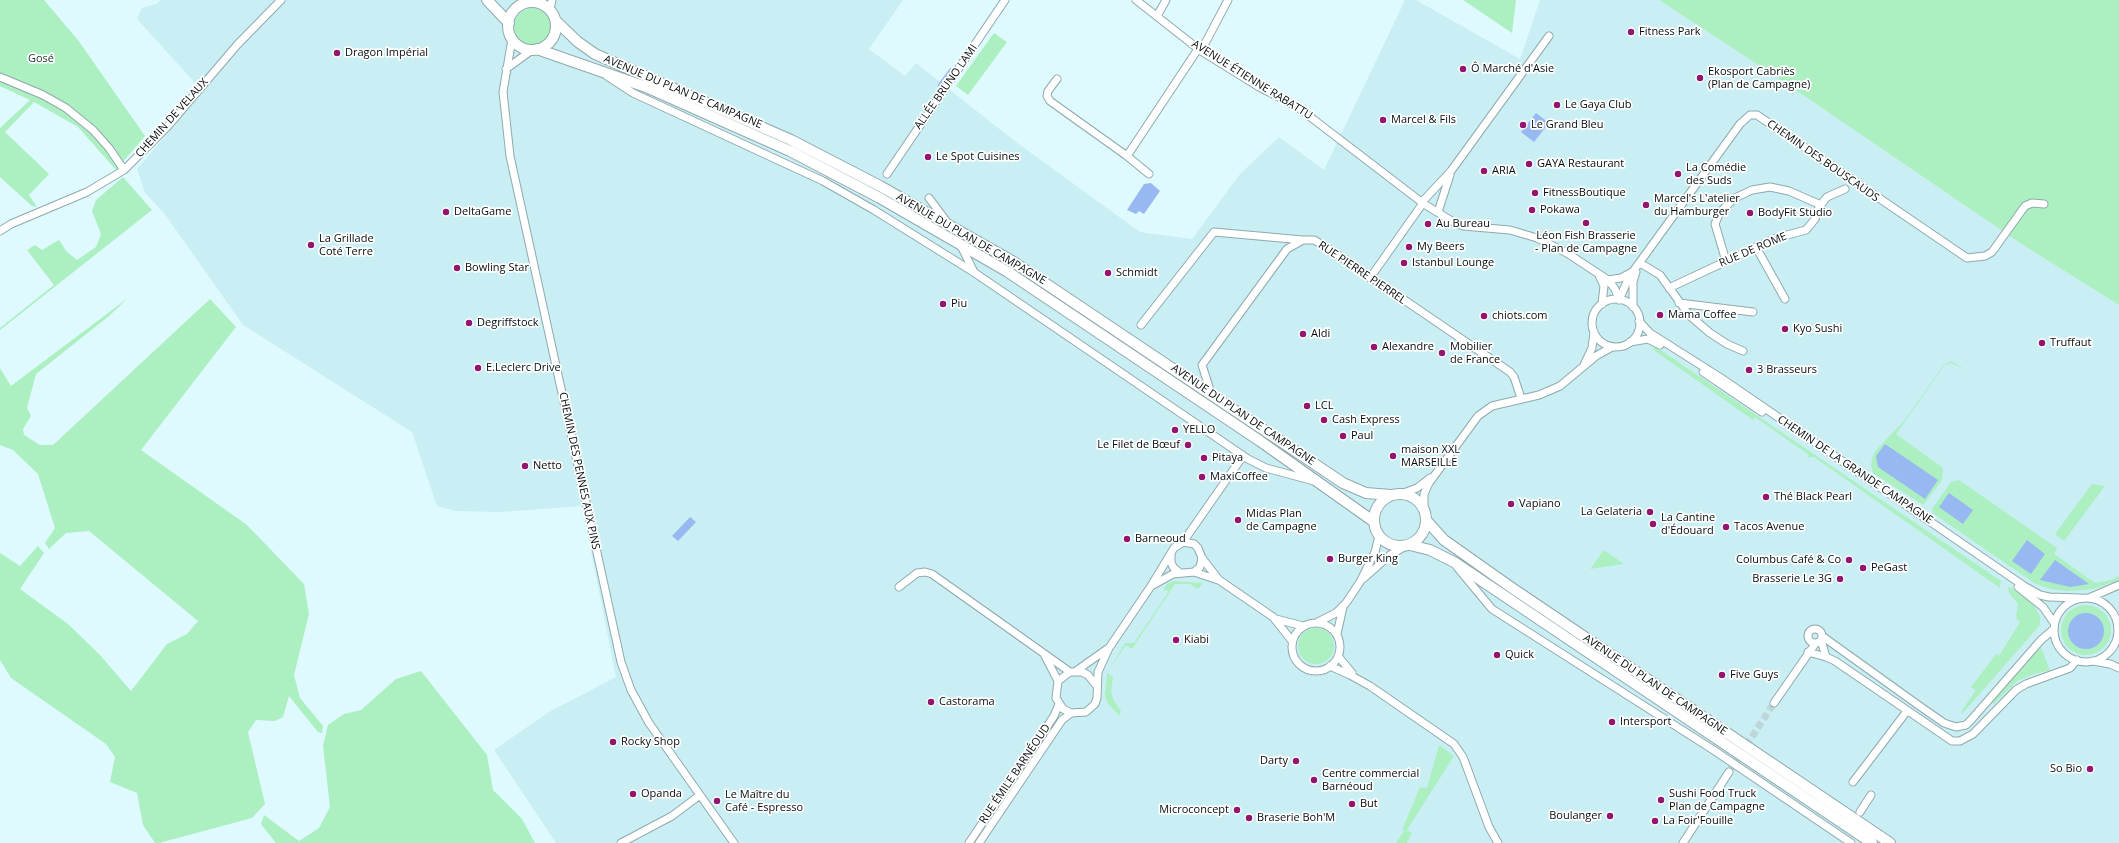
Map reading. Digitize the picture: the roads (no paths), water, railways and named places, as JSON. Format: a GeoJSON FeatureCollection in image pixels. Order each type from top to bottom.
{"type":"FeatureCollection","features":[{"type":"Feature","properties":{"kind":"main road"},"geometry":{"type":"LineString","coordinates":[[486,0],[509,23]]}},
{"type":"Feature","properties":{"kind":"main road"},"geometry":{"type":"LineString","coordinates":[[528,1],[551,4],[556,21],[556,28],[550,42],[535,50],[524,48],[512,39],[509,32],[509,23],[513,11],[528,1]]}},
{"type":"Feature","properties":{"kind":"main road","name":"AVENUE DU PLAN DE CAMPAGNE"},"geometry":{"type":"LineString","coordinates":[[556,21],[595,54],[791,140],[838,163],[1019,265],[1343,483],[1366,493],[1396,495]]}},
{"type":"Feature","properties":{"kind":"main road","name":"AVENUE DU PLAN DE CAMPAGNE"},"geometry":{"type":"LineString","coordinates":[[535,50],[593,67],[646,87],[790,151],[880,198],[959,242],[1008,272],[1320,482],[1373,521]]}},
{"type":"Feature","properties":{"kind":"main road"},"geometry":{"type":"LineString","coordinates":[[1396,495],[1412,497],[1425,515],[1424,532],[1407,546],[1390,545],[1378,536],[1373,521],[1376,508],[1385,498],[1396,495]]}},
{"type":"Feature","properties":{"kind":"main road","name":"AVENUE DU PLAN DE CAMPAGNE"},"geometry":{"type":"LineString","coordinates":[[1425,515],[1444,540],[1512,588],[1890,843]]}},
{"type":"Feature","properties":{"kind":"main road","name":"AVENUE DU PLAN DE CAMPAGNE"},"geometry":{"type":"LineString","coordinates":[[1407,546],[1430,550],[1454,562],[1872,843]]}},
{"type":"Feature","properties":{"kind":"street","name":"CHEMIN DE VELAUX"},"geometry":{"type":"LineString","coordinates":[[0,231],[11,224],[87,192],[124,170],[168,126],[237,45],[281,0]]}},
{"type":"Feature","properties":{"kind":"street","name":"ALLÉE BRUNO LAMI"},"geometry":{"type":"LineString","coordinates":[[887,174],[1005,0]]}},
{"type":"Feature","properties":{"kind":"street","name":"AVENUE ÉTIENNE RABATTU"},"geometry":{"type":"LineString","coordinates":[[1136,0],[1200,50],[1259,87],[1296,106],[1423,203],[1455,224],[1510,230],[1531,235],[1567,253],[1608,280]]}},
{"type":"Feature","properties":{"kind":"street"},"geometry":{"type":"LineString","coordinates":[[1157,16],[1166,0]]}},
{"type":"Feature","properties":{"kind":"street"},"geometry":{"type":"LineString","coordinates":[[1127,156],[1200,50],[1228,0]]}},
{"type":"Feature","properties":{"kind":"street"},"geometry":{"type":"LineString","coordinates":[[1370,278],[1423,203],[1451,171],[1549,36]]}},
{"type":"Feature","properties":{"kind":"street","name":"CHEMIN DES PENNES AUX PINS"},"geometry":{"type":"LineString","coordinates":[[512,39],[503,92],[510,156],[621,662],[626,678],[641,709],[734,843]]}},
{"type":"Feature","properties":{"kind":"street"},"geometry":{"type":"LineString","coordinates":[[506,69],[535,50]]}},
{"type":"Feature","properties":{"kind":"street"},"geometry":{"type":"LineString","coordinates":[[593,67],[632,93],[823,181],[880,213],[975,273],[1243,456],[1266,468],[1320,482]]}},
{"type":"Feature","properties":{"kind":"street"},"geometry":{"type":"LineString","coordinates":[[0,77],[42,95],[66,108],[93,130],[109,148],[124,170]]}},
{"type":"Feature","properties":{"kind":"street"},"geometry":{"type":"LineString","coordinates":[[1056,79],[1048,91],[1047,96],[1050,101],[1127,156],[1149,174]]}},
{"type":"Feature","properties":{"kind":"street","name":"CHEMIN DES BOUSCAUDS"},"geometry":{"type":"LineString","coordinates":[[1619,300],[1629,278],[1740,124],[1750,115],[1757,115],[1967,258],[1985,256],[1992,252],[2025,206],[2032,203],[2044,204]]}},
{"type":"Feature","properties":{"kind":"street"},"geometry":{"type":"LineString","coordinates":[[1438,212],[1451,171]]}},
{"type":"Feature","properties":{"kind":"street"},"geometry":{"type":"LineString","coordinates":[[1726,261],[1716,232],[1715,224],[1720,212],[1735,198],[1752,190],[1770,187],[1789,191],[1820,205]]}},
{"type":"Feature","properties":{"kind":"street","name":"RUE DE ROME"},"geometry":{"type":"LineString","coordinates":[[1669,288],[1756,247],[1782,236],[1808,229],[1816,219],[1820,205],[1826,197],[1845,189]]}},
{"type":"Feature","properties":{"kind":"street"},"geometry":{"type":"LineString","coordinates":[[929,198],[949,225]]}},
{"type":"Feature","properties":{"kind":"street"},"geometry":{"type":"LineString","coordinates":[[1140,325],[1214,232],[1303,240]]}},
{"type":"Feature","properties":{"kind":"street","name":"RUE PIERRE PIERREL"},"geometry":{"type":"LineString","coordinates":[[1211,393],[1202,365],[1287,249],[1303,240],[1317,242],[1510,372],[1514,377],[1521,398]]}},
{"type":"Feature","properties":{"kind":"street"},"geometry":{"type":"LineString","coordinates":[[959,242],[975,273]]}},
{"type":"Feature","properties":{"kind":"street"},"geometry":{"type":"LineString","coordinates":[[1756,247],[1785,299]]}},
{"type":"Feature","properties":{"kind":"street"},"geometry":{"type":"LineString","coordinates":[[1639,265],[1660,275],[1689,315],[1710,333],[1727,344],[1743,351]]}},
{"type":"Feature","properties":{"kind":"street","name":"CHEMIN DES BOUSCAUDS"},"geometry":{"type":"LineString","coordinates":[[1608,280],[1624,277],[1639,265]]}},
{"type":"Feature","properties":{"kind":"street","name":"CHEMIN DES BOUSCAUDS"},"geometry":{"type":"LineString","coordinates":[[1633,307],[1633,282],[1639,265]]}},
{"type":"Feature","properties":{"kind":"street"},"geometry":{"type":"LineString","coordinates":[[1580,370],[1592,348],[1594,332],[1592,320],[1594,314],[1602,304],[1604,286],[1599,275]]}},
{"type":"Feature","properties":{"kind":"street"},"geometry":{"type":"LineString","coordinates":[[1608,280],[1615,289],[1619,300]]}},
{"type":"Feature","properties":{"kind":"street"},"geometry":{"type":"LineString","coordinates":[[1425,515],[1424,494],[1438,469],[1478,416],[1492,406],[1554,389],[1612,347],[1625,345],[1630,342],[1639,329],[1639,321],[1633,307],[1619,300],[1602,304]]}},
{"type":"Feature","properties":{"kind":"street"},"geometry":{"type":"LineString","coordinates":[[1679,303],[1753,312]]}},
{"type":"Feature","properties":{"kind":"street","name":"CHEMIN DE LA GRANDE CAMPAGNE"},"geometry":{"type":"LineString","coordinates":[[1639,321],[1650,332],[1720,378],[2024,586],[2040,595],[2049,597],[2080,598]]}},
{"type":"Feature","properties":{"kind":"street"},"geometry":{"type":"LineString","coordinates":[[1594,332],[1601,342],[1612,347]]}},
{"type":"Feature","properties":{"kind":"street","name":"CHEMIN DE LA GRANDE CAMPAGNE"},"geometry":{"type":"LineString","coordinates":[[1630,342],[1650,339],[1698,369],[2022,590],[2043,607],[2054,626]]}},
{"type":"Feature","properties":{"kind":"street"},"geometry":{"type":"LineString","coordinates":[[1044,654],[1058,681],[1056,691],[1059,704],[1071,713],[1080,713],[1091,708],[1097,698],[1096,684],[1098,672],[1109,648],[1151,586],[1171,552],[1178,544],[1183,542],[1243,456]]}},
{"type":"Feature","properties":{"kind":"street"},"geometry":{"type":"LineString","coordinates":[[1396,495],[1420,486],[1438,469]]}},
{"type":"Feature","properties":{"kind":"street"},"geometry":{"type":"LineString","coordinates":[[1344,606],[1337,634],[1340,649],[1338,656],[1330,666],[1318,671],[1304,669],[1293,656],[1292,641],[1294,635],[1303,626],[1327,619],[1344,606],[1360,582],[1375,552],[1378,536]]}},
{"type":"Feature","properties":{"kind":"street"},"geometry":{"type":"LineString","coordinates":[[1183,542],[1194,544],[1198,548],[1202,558],[1218,580]]}},
{"type":"Feature","properties":{"kind":"street"},"geometry":{"type":"LineString","coordinates":[[1360,582],[1390,555],[1407,546]]}},
{"type":"Feature","properties":{"kind":"street"},"geometry":{"type":"LineString","coordinates":[[1171,552],[1171,562],[1180,573]]}},
{"type":"Feature","properties":{"kind":"street"},"geometry":{"type":"LineString","coordinates":[[1194,572],[1200,567],[1202,558]]}},
{"type":"Feature","properties":{"kind":"street"},"geometry":{"type":"LineString","coordinates":[[1454,562],[1492,609],[1715,751],[1851,843]]}},
{"type":"Feature","properties":{"kind":"street"},"geometry":{"type":"LineString","coordinates":[[899,587],[917,573],[925,572],[932,574],[1044,654],[1073,672],[1088,675],[1096,684]]}},
{"type":"Feature","properties":{"kind":"street"},"geometry":{"type":"LineString","coordinates":[[1151,586],[1162,579],[1180,573],[1194,572],[1218,580],[1272,617],[1292,641]]}},
{"type":"Feature","properties":{"kind":"street"},"geometry":{"type":"LineString","coordinates":[[2089,598],[2119,584]]}},
{"type":"Feature","properties":{"kind":"street"},"geometry":{"type":"LineString","coordinates":[[1817,640],[1944,723],[1956,727],[1966,724],[1971,720],[2054,626],[2063,607],[2080,598],[2089,598],[2106,605],[2118,618],[2118,643],[2103,657],[2093,661]]}},
{"type":"Feature","properties":{"kind":"street"},"geometry":{"type":"LineString","coordinates":[[1272,617],[1303,626]]}},
{"type":"Feature","properties":{"kind":"street"},"geometry":{"type":"LineString","coordinates":[[1316,622],[1331,628],[1337,634]]}},
{"type":"Feature","properties":{"kind":"street"},"geometry":{"type":"LineString","coordinates":[[2054,626],[2056,641],[2063,652],[2077,660],[2110,664],[2119,668]]}},
{"type":"Feature","properties":{"kind":"street"},"geometry":{"type":"LineString","coordinates":[[1774,703],[1817,640]]}},
{"type":"Feature","properties":{"kind":"street"},"geometry":{"type":"LineString","coordinates":[[1817,640],[1826,657]]}},
{"type":"Feature","properties":{"kind":"street"},"geometry":{"type":"LineString","coordinates":[[1058,681],[1109,648]]}},
{"type":"Feature","properties":{"kind":"street"},"geometry":{"type":"LineString","coordinates":[[1808,652],[1835,661],[1945,738],[1952,741],[1960,741],[1977,730],[2016,690],[2026,684],[2070,668],[2077,660]]}},
{"type":"Feature","properties":{"kind":"street"},"geometry":{"type":"LineString","coordinates":[[1338,656],[1360,680]]}},
{"type":"Feature","properties":{"kind":"street"},"geometry":{"type":"LineString","coordinates":[[1330,666],[1360,680],[1454,744],[1460,750],[1487,822],[1498,843]]}},
{"type":"Feature","properties":{"kind":"street","name":"RUE ÉMILE BARNÉOUD"},"geometry":{"type":"LineString","coordinates":[[969,843],[1054,716],[1059,704]]}},
{"type":"Feature","properties":{"kind":"street"},"geometry":{"type":"LineString","coordinates":[[1853,782],[1907,711]]}},
{"type":"Feature","properties":{"kind":"street","name":"RUE ÉMILE BARNÉOUD"},"geometry":{"type":"LineString","coordinates":[[979,843],[1062,720],[1071,713]]}},
{"type":"Feature","properties":{"kind":"street"},"geometry":{"type":"LineString","coordinates":[[1683,843],[1729,772]]}},
{"type":"Feature","properties":{"kind":"street"},"geometry":{"type":"LineString","coordinates":[[621,843],[672,816],[700,795]]}},
{"type":"Feature","properties":{"kind":"street"},"geometry":{"type":"LineString","coordinates":[[1860,812],[1871,795]]}},
{"type":"Feature","properties":{"kind":"water"},"geometry":{"type":"Polygon","coordinates":[[[1536,113],[1549,123],[1534,142],[1521,132],[1536,113]]]}},
{"type":"Feature","properties":{"kind":"water"},"geometry":{"type":"Polygon","coordinates":[[[1151,183],[1160,191],[1144,214],[1139,211],[1136,214],[1127,210],[1144,184],[1151,183]]]}},
{"type":"Feature","properties":{"kind":"water"},"geometry":{"type":"Polygon","coordinates":[[[1885,444],[1938,480],[1925,499],[1878,467],[1876,456],[1885,444]]]}},
{"type":"Feature","properties":{"kind":"water"},"geometry":{"type":"Polygon","coordinates":[[[1949,493],[1973,510],[1963,524],[1939,507],[1949,493]]]}},
{"type":"Feature","properties":{"kind":"water"},"geometry":{"type":"Polygon","coordinates":[[[690,517],[696,522],[678,541],[672,536],[690,517]]]}},
{"type":"Feature","properties":{"kind":"water"},"geometry":{"type":"Polygon","coordinates":[[[2027,540],[2045,554],[2031,574],[2012,561],[2027,540]]]}},
{"type":"Feature","properties":{"kind":"water"},"geometry":{"type":"Polygon","coordinates":[[[2055,560],[2089,584],[2070,587],[2040,580],[2055,560]]]}},
{"type":"Feature","properties":{"kind":"water"},"geometry":{"type":"Polygon","coordinates":[[[2089,613],[2099,618],[2103,624],[2103,638],[2099,644],[2093,648],[2083,649],[2073,644],[2069,638],[2068,628],[2073,618],[2079,614],[2089,613]]]}},
{"type":"Feature","properties":{"kind":"waterway"},"geometry":{"type":"LineString","coordinates":[[941,88],[939,85],[951,69]]}},
{"type":"Feature","properties":{"kind":"tunnel"},"geometry":{"type":"LineString","coordinates":[[1729,772],[1774,703]]}},
{"type":"Feature","properties":{"kind":"place","name":"Fitness Park"},"geometry":{"type":"Point","coordinates":[1631,32]}},
{"type":"Feature","properties":{"kind":"place","name":"Dragon Impérial"},"geometry":{"type":"Point","coordinates":[337,53]}},
{"type":"Feature","properties":{"kind":"place","name":"Ô Marché d'Asie"},"geometry":{"type":"Point","coordinates":[1463,69]}},
{"type":"Feature","properties":{"kind":"place","name":"Ekosport Cabriès (Plan de Campagne)"},"geometry":{"type":"Point","coordinates":[1700,78]}},
{"type":"Feature","properties":{"kind":"place","name":"Le Gaya Club"},"geometry":{"type":"Point","coordinates":[1557,105]}},
{"type":"Feature","properties":{"kind":"place","name":"Marcel & Fils"},"geometry":{"type":"Point","coordinates":[1383,120]}},
{"type":"Feature","properties":{"kind":"place","name":"Le Grand Bleu"},"geometry":{"type":"Point","coordinates":[1523,125]}},
{"type":"Feature","properties":{"kind":"place","name":"Le Spot Cuisines"},"geometry":{"type":"Point","coordinates":[928,157]}},
{"type":"Feature","properties":{"kind":"place","name":"GAYA Restaurant"},"geometry":{"type":"Point","coordinates":[1529,164]}},
{"type":"Feature","properties":{"kind":"place","name":"ARIA"},"geometry":{"type":"Point","coordinates":[1484,171]}},
{"type":"Feature","properties":{"kind":"place","name":"La Comédie des Suds"},"geometry":{"type":"Point","coordinates":[1678,174]}},
{"type":"Feature","properties":{"kind":"place","name":"FitnessBoutique"},"geometry":{"type":"Point","coordinates":[1535,193]}},
{"type":"Feature","properties":{"kind":"place","name":"Marcel's L'atelier du Hamburger"},"geometry":{"type":"Point","coordinates":[1646,205]}},
{"type":"Feature","properties":{"kind":"place","name":"Pokawa"},"geometry":{"type":"Point","coordinates":[1532,210]}},
{"type":"Feature","properties":{"kind":"place","name":"DeltaGame"},"geometry":{"type":"Point","coordinates":[446,212]}},
{"type":"Feature","properties":{"kind":"place","name":"BodyFit Studio"},"geometry":{"type":"Point","coordinates":[1750,213]}},
{"type":"Feature","properties":{"kind":"place","name":"Léon Fish Brasserie - Plan de Campagne"},"geometry":{"type":"Point","coordinates":[1586,223]}},
{"type":"Feature","properties":{"kind":"place","name":"Au Bureau"},"geometry":{"type":"Point","coordinates":[1428,224]}},
{"type":"Feature","properties":{"kind":"place","name":"La Grillade Coté Terre"},"geometry":{"type":"Point","coordinates":[311,245]}},
{"type":"Feature","properties":{"kind":"place","name":"My Beers"},"geometry":{"type":"Point","coordinates":[1409,247]}},
{"type":"Feature","properties":{"kind":"place","name":"Istanbul Lounge"},"geometry":{"type":"Point","coordinates":[1404,263]}},
{"type":"Feature","properties":{"kind":"place","name":"Bowling Star"},"geometry":{"type":"Point","coordinates":[457,268]}},
{"type":"Feature","properties":{"kind":"place","name":"Schmidt"},"geometry":{"type":"Point","coordinates":[1108,273]}},
{"type":"Feature","properties":{"kind":"place","name":"Piu"},"geometry":{"type":"Point","coordinates":[943,304]}},
{"type":"Feature","properties":{"kind":"place","name":"Mama Coffee"},"geometry":{"type":"Point","coordinates":[1660,315]}},
{"type":"Feature","properties":{"kind":"place","name":"chiots.com"},"geometry":{"type":"Point","coordinates":[1484,316]}},
{"type":"Feature","properties":{"kind":"place","name":"Degriffstock"},"geometry":{"type":"Point","coordinates":[469,323]}},
{"type":"Feature","properties":{"kind":"place","name":"Kyo Sushi"},"geometry":{"type":"Point","coordinates":[1785,329]}},
{"type":"Feature","properties":{"kind":"place","name":"Aldi"},"geometry":{"type":"Point","coordinates":[1303,334]}},
{"type":"Feature","properties":{"kind":"place","name":"Truffaut"},"geometry":{"type":"Point","coordinates":[2042,343]}},
{"type":"Feature","properties":{"kind":"place","name":"Alexandre"},"geometry":{"type":"Point","coordinates":[1374,347]}},
{"type":"Feature","properties":{"kind":"place","name":"Mobilier de France"},"geometry":{"type":"Point","coordinates":[1442,353]}},
{"type":"Feature","properties":{"kind":"place","name":"E.Leclerc Drive"},"geometry":{"type":"Point","coordinates":[478,368]}},
{"type":"Feature","properties":{"kind":"place","name":"3 Brasseurs"},"geometry":{"type":"Point","coordinates":[1749,370]}},
{"type":"Feature","properties":{"kind":"place","name":"LCL"},"geometry":{"type":"Point","coordinates":[1307,406]}},
{"type":"Feature","properties":{"kind":"place","name":"Cash Express"},"geometry":{"type":"Point","coordinates":[1324,420]}},
{"type":"Feature","properties":{"kind":"place","name":"YELLO"},"geometry":{"type":"Point","coordinates":[1175,430]}},
{"type":"Feature","properties":{"kind":"place","name":"Paul"},"geometry":{"type":"Point","coordinates":[1343,436]}},
{"type":"Feature","properties":{"kind":"place","name":"Le Filet de Bœuf"},"geometry":{"type":"Point","coordinates":[1188,445]}},
{"type":"Feature","properties":{"kind":"place","name":"maison XXL MARSEILLE"},"geometry":{"type":"Point","coordinates":[1393,456]}},
{"type":"Feature","properties":{"kind":"place","name":"Pitaya"},"geometry":{"type":"Point","coordinates":[1204,458]}},
{"type":"Feature","properties":{"kind":"place","name":"Netto"},"geometry":{"type":"Point","coordinates":[525,466]}},
{"type":"Feature","properties":{"kind":"place","name":"MaxiCoffee"},"geometry":{"type":"Point","coordinates":[1202,477]}},
{"type":"Feature","properties":{"kind":"place","name":"Thé Black Pearl"},"geometry":{"type":"Point","coordinates":[1766,497]}},
{"type":"Feature","properties":{"kind":"place","name":"Vapiano"},"geometry":{"type":"Point","coordinates":[1511,504]}},
{"type":"Feature","properties":{"kind":"place","name":"La Gelateria"},"geometry":{"type":"Point","coordinates":[1650,512]}},
{"type":"Feature","properties":{"kind":"place","name":"Midas Plan de Campagne"},"geometry":{"type":"Point","coordinates":[1238,520]}},
{"type":"Feature","properties":{"kind":"place","name":"La Cantine d'Édouard"},"geometry":{"type":"Point","coordinates":[1653,524]}},
{"type":"Feature","properties":{"kind":"place","name":"Tacos Avenue"},"geometry":{"type":"Point","coordinates":[1726,527]}},
{"type":"Feature","properties":{"kind":"place","name":"Barneoud"},"geometry":{"type":"Point","coordinates":[1127,539]}},
{"type":"Feature","properties":{"kind":"place","name":"Burger King"},"geometry":{"type":"Point","coordinates":[1330,559]}},
{"type":"Feature","properties":{"kind":"place","name":"Columbus Café & Co"},"geometry":{"type":"Point","coordinates":[1849,560]}},
{"type":"Feature","properties":{"kind":"place","name":"PeGast"},"geometry":{"type":"Point","coordinates":[1863,568]}},
{"type":"Feature","properties":{"kind":"place","name":"Brasserie Le 3G"},"geometry":{"type":"Point","coordinates":[1840,579]}},
{"type":"Feature","properties":{"kind":"place","name":"Kiabi"},"geometry":{"type":"Point","coordinates":[1176,640]}},
{"type":"Feature","properties":{"kind":"place","name":"Quick"},"geometry":{"type":"Point","coordinates":[1497,655]}},
{"type":"Feature","properties":{"kind":"place","name":"Five Guys"},"geometry":{"type":"Point","coordinates":[1722,675]}},
{"type":"Feature","properties":{"kind":"place","name":"Castorama"},"geometry":{"type":"Point","coordinates":[931,702]}},
{"type":"Feature","properties":{"kind":"place","name":"Intersport"},"geometry":{"type":"Point","coordinates":[1612,722]}},
{"type":"Feature","properties":{"kind":"place","name":"Rocky Shop"},"geometry":{"type":"Point","coordinates":[613,742]}},
{"type":"Feature","properties":{"kind":"place","name":"Darty"},"geometry":{"type":"Point","coordinates":[1296,761]}},
{"type":"Feature","properties":{"kind":"place","name":"So Bio"},"geometry":{"type":"Point","coordinates":[2090,769]}},
{"type":"Feature","properties":{"kind":"place","name":"Centre commercial Barnéoud"},"geometry":{"type":"Point","coordinates":[1314,780]}},
{"type":"Feature","properties":{"kind":"place","name":"Opanda"},"geometry":{"type":"Point","coordinates":[633,794]}},
{"type":"Feature","properties":{"kind":"place","name":"Sushi Food Truck Plan de Campagne"},"geometry":{"type":"Point","coordinates":[1661,800]}},
{"type":"Feature","properties":{"kind":"place","name":"Le Maître du Café - Espresso"},"geometry":{"type":"Point","coordinates":[717,801]}},
{"type":"Feature","properties":{"kind":"place","name":"But"},"geometry":{"type":"Point","coordinates":[1352,804]}},
{"type":"Feature","properties":{"kind":"place","name":"Microconcept"},"geometry":{"type":"Point","coordinates":[1237,810]}},
{"type":"Feature","properties":{"kind":"place","name":"Boulanger"},"geometry":{"type":"Point","coordinates":[1610,816]}},
{"type":"Feature","properties":{"kind":"place","name":"Braserie Boh'M"},"geometry":{"type":"Point","coordinates":[1249,818]}},
{"type":"Feature","properties":{"kind":"place","name":"La Foir'Fouille"},"geometry":{"type":"Point","coordinates":[1655,821]}},
{"type":"Feature","properties":{"kind":"park label","name":"Gosé"},"geometry":{"type":"Point","coordinates":[41,59]}}]}
